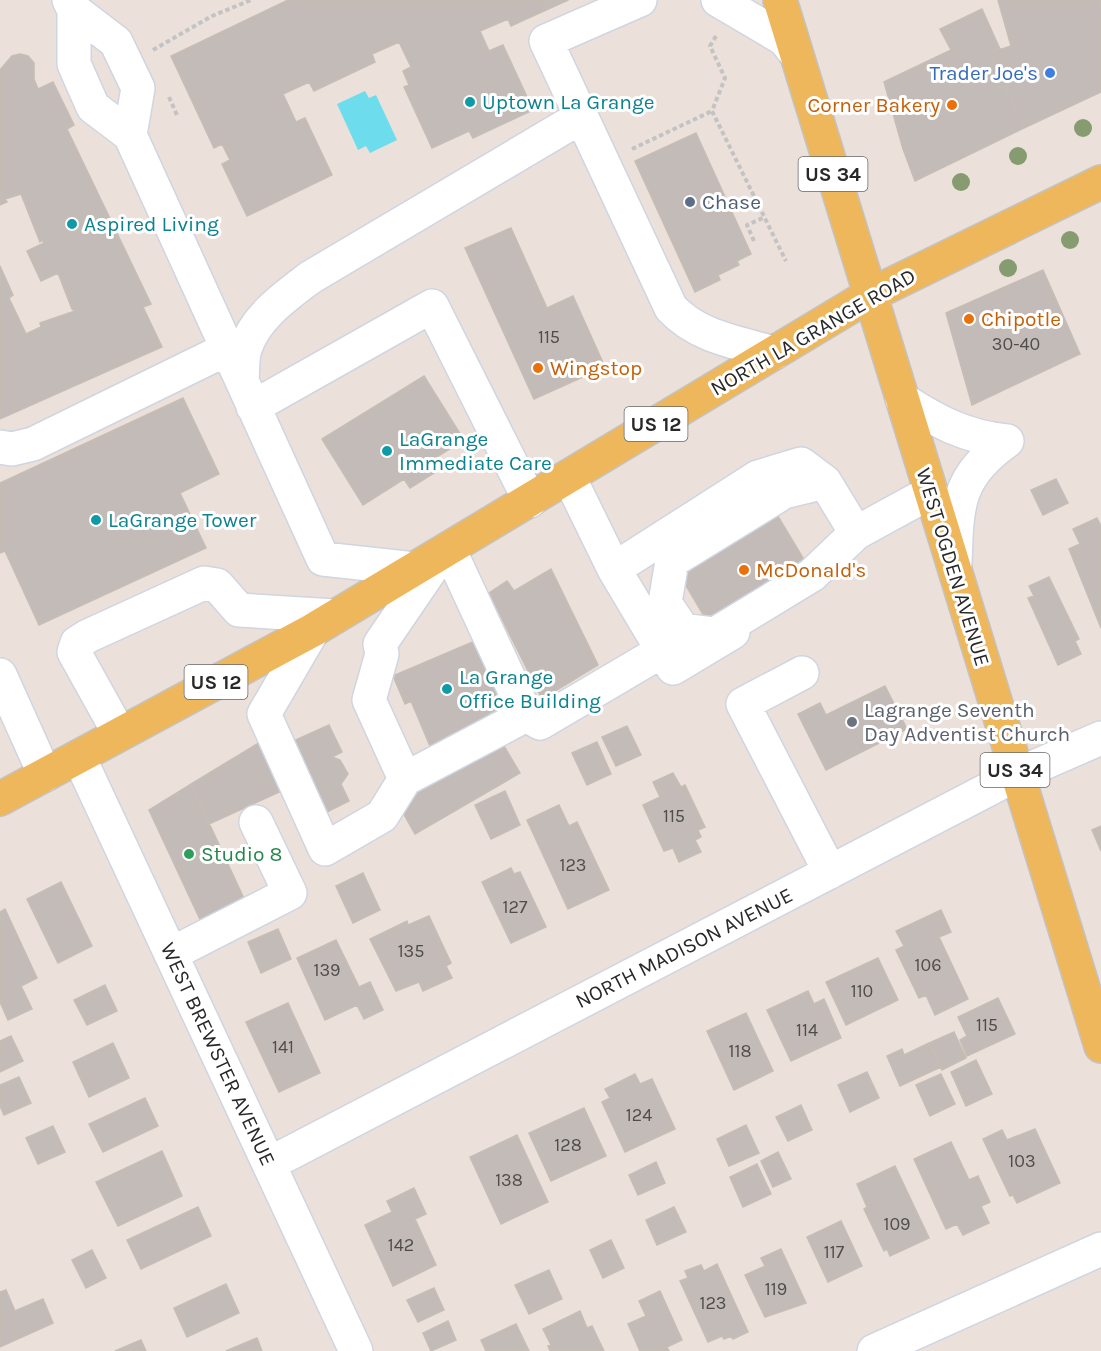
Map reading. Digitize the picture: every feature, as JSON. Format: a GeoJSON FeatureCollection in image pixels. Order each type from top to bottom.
{"type":"FeatureCollection","features":[{"type":"Feature","properties":{"kind":"main road","name":"US 34"},"geometry":{"type":"LineString","coordinates":[[780,0],[870,295]]}},
{"type":"Feature","properties":{"kind":"main road","name":"NORTH LA GRANGE ROAD"},"geometry":{"type":"LineString","coordinates":[[435,557],[870,295],[1101,182]]}},
{"type":"Feature","properties":{"kind":"main road","name":"WEST OGDEN AVENUE"},"geometry":{"type":"LineString","coordinates":[[870,295],[1101,1046]]}},
{"type":"Feature","properties":{"kind":"main road","name":"US 12"},"geometry":{"type":"LineString","coordinates":[[0,799],[324,623],[435,557]]}},
{"type":"Feature","properties":{"kind":"street"},"geometry":{"type":"LineString","coordinates":[[640,0],[563,18],[546,41],[671,308],[683,320],[704,333],[774,353]]}},
{"type":"Feature","properties":{"kind":"street"},"geometry":{"type":"LineString","coordinates":[[79,3],[116,42],[138,88],[130,135]]}},
{"type":"Feature","properties":{"kind":"street"},"geometry":{"type":"LineString","coordinates":[[79,3],[74,64],[93,107],[130,135],[324,559],[435,557]]}},
{"type":"Feature","properties":{"kind":"street"},"geometry":{"type":"LineString","coordinates":[[719,14],[784,39],[796,54]]}},
{"type":"Feature","properties":{"kind":"street"},"geometry":{"type":"LineString","coordinates":[[248,394],[245,349],[255,329],[276,304],[311,277],[580,117]]}},
{"type":"Feature","properties":{"kind":"street"},"geometry":{"type":"LineString","coordinates":[[248,394],[432,306],[530,501]]}},
{"type":"Feature","properties":{"kind":"street"},"geometry":{"type":"LineString","coordinates":[[0,447],[12,449],[33,444],[227,349]]}},
{"type":"Feature","properties":{"kind":"street"},"geometry":{"type":"LineString","coordinates":[[902,399],[936,421],[968,435],[1007,441],[978,463],[968,478],[956,523],[954,574]]}},
{"type":"Feature","properties":{"kind":"street"},"geometry":{"type":"LineString","coordinates":[[614,569],[758,477],[801,464],[825,482],[856,533]]}},
{"type":"Feature","properties":{"kind":"street"},"geometry":{"type":"LineString","coordinates":[[569,477],[614,569],[668,660]]}},
{"type":"Feature","properties":{"kind":"street"},"geometry":{"type":"LineString","coordinates":[[825,482],[784,492],[672,561],[665,603],[683,630],[715,634],[812,575],[856,533],[931,492]]}},
{"type":"Feature","properties":{"kind":"street"},"geometry":{"type":"LineString","coordinates":[[435,557],[526,715],[540,723],[668,660],[845,562],[856,533]]}},
{"type":"Feature","properties":{"kind":"street"},"geometry":{"type":"LineString","coordinates":[[405,779],[369,700],[382,654],[380,644],[435,557]]}},
{"type":"Feature","properties":{"kind":"street"},"geometry":{"type":"LineString","coordinates":[[119,733],[74,652],[76,643],[204,583],[217,585],[239,610],[324,623],[264,714],[325,849],[382,816],[405,779],[526,715]]}},
{"type":"Feature","properties":{"kind":"street"},"geometry":{"type":"LineString","coordinates":[[801,673],[743,704],[830,872]]}},
{"type":"Feature","properties":{"kind":"street"},"geometry":{"type":"LineString","coordinates":[[0,675],[45,775]]}},
{"type":"Feature","properties":{"kind":"street","name":"NORTH MADISON AVENUE"},"geometry":{"type":"LineString","coordinates":[[269,1164],[1016,775],[1101,738]]}},
{"type":"Feature","properties":{"kind":"street","name":"WEST BREWSTER AVENUE"},"geometry":{"type":"LineString","coordinates":[[79,757],[356,1351]]}},
{"type":"Feature","properties":{"kind":"street"},"geometry":{"type":"LineString","coordinates":[[171,954],[290,893],[256,822]]}},
{"type":"Feature","properties":{"kind":"street"},"geometry":{"type":"LineString","coordinates":[[874,1351],[1101,1249]]}},
{"type":"Feature","properties":{"kind":"path"},"geometry":{"type":"LineString","coordinates":[[151,56],[156,46],[181,36],[212,16],[250,0]]}},
{"type":"Feature","properties":{"kind":"path"},"geometry":{"type":"LineString","coordinates":[[629,150],[712,111],[725,78],[710,46],[719,14]]}},
{"type":"Feature","properties":{"kind":"path"},"geometry":{"type":"LineString","coordinates":[[167,89],[177,115]]}},
{"type":"Feature","properties":{"kind":"path"},"geometry":{"type":"LineString","coordinates":[[712,111],[786,261]]}},
{"type":"Feature","properties":{"kind":"path"},"geometry":{"type":"LineString","coordinates":[[754,241],[747,225],[765,217]]}},
{"type":"Feature","properties":{"kind":"water"},"geometry":{"type":"Polygon","coordinates":[[[365,91],[369,98],[376,95],[397,140],[370,153],[366,146],[358,150],[337,104],[365,91]]]}},
{"type":"Feature","properties":{"kind":"building","name":"Uptown La Grange"},"geometry":{"type":"Polygon","coordinates":[[[288,0],[568,0],[511,26],[508,19],[480,31],[489,51],[503,45],[533,110],[473,138],[469,131],[432,148],[404,87],[409,85],[403,71],[411,67],[399,42],[372,54],[375,62],[314,91],[309,82],[283,94],[296,122],[305,118],[332,175],[247,216],[222,164],[230,160],[222,144],[214,148],[171,56],[288,0]]]}},
{"type":"Feature","properties":{"kind":"building","name":"Trader Joe's"},"geometry":{"type":"Polygon","coordinates":[[[998,0],[1101,0],[1101,92],[1024,128],[990,53],[1011,46],[998,0]]]}},
{"type":"Feature","properties":{"kind":"building","name":"Corner Bakery"},"geometry":{"type":"Polygon","coordinates":[[[982,9],[1000,49],[990,53],[1024,128],[915,181],[903,149],[884,82],[951,50],[940,29],[982,9]]]}},
{"type":"Feature","properties":{"kind":"building","name":"Aspired Living"},"geometry":{"type":"Polygon","coordinates":[[[20,54],[28,56],[34,63],[34,79],[38,89],[53,82],[74,125],[67,129],[151,304],[143,307],[162,347],[0,419],[0,266],[13,295],[9,298],[26,334],[41,327],[40,323],[75,311],[72,309],[58,273],[41,281],[27,251],[44,243],[42,240],[40,242],[21,194],[5,199],[7,202],[0,205],[0,70],[12,56],[20,54]]]}},
{"type":"Feature","properties":{"kind":"building","name":"Chase"},"geometry":{"type":"Polygon","coordinates":[[[696,133],[751,254],[737,261],[739,265],[718,275],[720,280],[695,292],[635,161],[696,133]]]}},
{"type":"Feature","properties":{"kind":"building"},"geometry":{"type":"Polygon","coordinates":[[[511,228],[547,308],[573,296],[605,367],[534,399],[465,248],[511,228]]]}},
{"type":"Feature","properties":{"kind":"building"},"geometry":{"type":"Polygon","coordinates":[[[1043,270],[1080,354],[972,405],[946,313],[1043,270]]]}},
{"type":"Feature","properties":{"kind":"building","name":"LaGrange Immediate Care"},"geometry":{"type":"Polygon","coordinates":[[[424,376],[464,440],[427,463],[434,473],[410,488],[404,479],[363,505],[322,439],[424,376]]]}},
{"type":"Feature","properties":{"kind":"building","name":"LaGrange Tower"},"geometry":{"type":"Polygon","coordinates":[[[183,398],[219,474],[180,493],[206,548],[39,625],[5,551],[0,553],[0,483],[183,398]]]}},
{"type":"Feature","properties":{"kind":"building"},"geometry":{"type":"Polygon","coordinates":[[[1056,479],[1068,503],[1043,515],[1031,490],[1056,479]]]}},
{"type":"Feature","properties":{"kind":"building","name":"McDonald's"},"geometry":{"type":"Polygon","coordinates":[[[776,513],[809,568],[711,628],[678,572],[776,513]]]}},
{"type":"Feature","properties":{"kind":"building"},"geometry":{"type":"Polygon","coordinates":[[[1097,518],[1101,526],[1101,628],[1069,549],[1080,544],[1073,529],[1097,518]]]}},
{"type":"Feature","properties":{"kind":"building"},"geometry":{"type":"Polygon","coordinates":[[[551,569],[598,665],[542,699],[489,593],[507,581],[514,591],[551,569]]]}},
{"type":"Feature","properties":{"kind":"building"},"geometry":{"type":"Polygon","coordinates":[[[1049,577],[1079,639],[1075,641],[1081,654],[1058,665],[1028,598],[1034,596],[1029,586],[1049,577]]]}},
{"type":"Feature","properties":{"kind":"building","name":"La Grange Office Building"},"geometry":{"type":"Polygon","coordinates":[[[475,641],[503,707],[489,713],[492,720],[430,746],[411,701],[405,704],[393,676],[475,641]]]}},
{"type":"Feature","properties":{"kind":"building","name":"Lagrange Seventh Day Adventist Church"},"geometry":{"type":"Polygon","coordinates":[[[885,686],[907,729],[826,770],[798,714],[820,703],[826,715],[885,686]]]}},
{"type":"Feature","properties":{"kind":"building"},"geometry":{"type":"Polygon","coordinates":[[[329,725],[342,752],[332,757],[340,760],[348,774],[341,784],[349,801],[317,817],[287,744],[329,725]]]}},
{"type":"Feature","properties":{"kind":"building"},"geometry":{"type":"Polygon","coordinates":[[[627,726],[641,755],[616,766],[602,737],[627,726]]]}},
{"type":"Feature","properties":{"kind":"building"},"geometry":{"type":"Polygon","coordinates":[[[262,741],[286,789],[209,824],[191,784],[262,741]]]}},
{"type":"Feature","properties":{"kind":"building"},"geometry":{"type":"Polygon","coordinates":[[[501,741],[520,773],[415,834],[397,802],[501,741]]]}},
{"type":"Feature","properties":{"kind":"building"},"geometry":{"type":"Polygon","coordinates":[[[597,742],[611,774],[587,785],[572,753],[597,742]]]}},
{"type":"Feature","properties":{"kind":"building"},"geometry":{"type":"Polygon","coordinates":[[[673,773],[681,787],[685,785],[705,827],[698,830],[701,837],[695,840],[701,852],[679,862],[673,848],[664,851],[643,805],[660,797],[653,782],[673,773]]]}},
{"type":"Feature","properties":{"kind":"building"},"geometry":{"type":"Polygon","coordinates":[[[191,784],[246,903],[204,928],[149,810],[191,784]]]}},
{"type":"Feature","properties":{"kind":"building"},"geometry":{"type":"Polygon","coordinates":[[[505,791],[520,825],[491,839],[475,805],[505,791]]]}},
{"type":"Feature","properties":{"kind":"building"},"geometry":{"type":"Polygon","coordinates":[[[559,805],[569,826],[577,822],[609,890],[568,909],[527,820],[559,805]]]}},
{"type":"Feature","properties":{"kind":"building"},"geometry":{"type":"Polygon","coordinates":[[[1101,826],[1101,851],[1092,830],[1101,826]]]}},
{"type":"Feature","properties":{"kind":"building"},"geometry":{"type":"Polygon","coordinates":[[[511,868],[514,874],[520,872],[546,927],[511,943],[482,882],[511,868]]]}},
{"type":"Feature","properties":{"kind":"building"},"geometry":{"type":"Polygon","coordinates":[[[363,873],[380,910],[353,923],[336,886],[363,873]]]}},
{"type":"Feature","properties":{"kind":"building"},"geometry":{"type":"Polygon","coordinates":[[[61,882],[92,946],[58,963],[27,899],[61,882]]]}},
{"type":"Feature","properties":{"kind":"building"},"geometry":{"type":"Polygon","coordinates":[[[5,909],[37,978],[21,986],[32,1009],[8,1020],[0,1002],[0,912],[5,909]]]}},
{"type":"Feature","properties":{"kind":"building"},"geometry":{"type":"Polygon","coordinates":[[[941,910],[951,932],[939,937],[968,999],[935,1015],[926,995],[919,998],[896,950],[904,946],[896,931],[941,910]]]}},
{"type":"Feature","properties":{"kind":"building"},"geometry":{"type":"Polygon","coordinates":[[[429,916],[451,963],[446,966],[452,978],[423,991],[419,982],[396,991],[370,939],[407,921],[408,925],[429,916]]]}},
{"type":"Feature","properties":{"kind":"building"},"geometry":{"type":"Polygon","coordinates":[[[278,929],[291,959],[261,973],[248,942],[278,929]]]}},
{"type":"Feature","properties":{"kind":"building"},"geometry":{"type":"Polygon","coordinates":[[[336,940],[359,987],[370,982],[383,1010],[364,1019],[357,1005],[325,1020],[297,958],[336,940]]]}},
{"type":"Feature","properties":{"kind":"building"},"geometry":{"type":"Polygon","coordinates":[[[878,958],[898,1000],[846,1025],[826,982],[878,958]]]}},
{"type":"Feature","properties":{"kind":"building"},"geometry":{"type":"Polygon","coordinates":[[[105,985],[117,1011],[87,1025],[74,1000],[105,985]]]}},
{"type":"Feature","properties":{"kind":"building"},"geometry":{"type":"Polygon","coordinates":[[[808,991],[814,1004],[824,999],[841,1038],[791,1061],[767,1010],[808,991]]]}},
{"type":"Feature","properties":{"kind":"building"},"geometry":{"type":"Polygon","coordinates":[[[998,998],[1015,1034],[967,1056],[960,1040],[967,1036],[958,1017],[998,998]]]}},
{"type":"Feature","properties":{"kind":"building"},"geometry":{"type":"Polygon","coordinates":[[[288,1003],[320,1073],[279,1092],[246,1022],[288,1003]]]}},
{"type":"Feature","properties":{"kind":"building"},"geometry":{"type":"Polygon","coordinates":[[[746,1013],[773,1071],[734,1090],[707,1031],[746,1013]]]}},
{"type":"Feature","properties":{"kind":"building"},"geometry":{"type":"Polygon","coordinates":[[[954,1032],[966,1058],[942,1070],[929,1043],[954,1032]]]}},
{"type":"Feature","properties":{"kind":"building"},"geometry":{"type":"Polygon","coordinates":[[[11,1036],[23,1061],[0,1072],[0,1041],[11,1036]]]}},
{"type":"Feature","properties":{"kind":"building"},"geometry":{"type":"Polygon","coordinates":[[[113,1043],[129,1078],[89,1097],[73,1062],[113,1043]]]}},
{"type":"Feature","properties":{"kind":"building"},"geometry":{"type":"Polygon","coordinates":[[[929,1043],[941,1067],[900,1086],[887,1056],[902,1049],[904,1055],[929,1043]]]}},
{"type":"Feature","properties":{"kind":"building"},"geometry":{"type":"Polygon","coordinates":[[[976,1060],[992,1094],[966,1106],[951,1072],[976,1060]]]}},
{"type":"Feature","properties":{"kind":"building"},"geometry":{"type":"Polygon","coordinates":[[[867,1072],[879,1098],[850,1112],[838,1085],[867,1072]]]}},
{"type":"Feature","properties":{"kind":"building"},"geometry":{"type":"Polygon","coordinates":[[[635,1074],[640,1084],[652,1079],[675,1129],[625,1152],[602,1102],[610,1098],[605,1089],[635,1074]]]}},
{"type":"Feature","properties":{"kind":"building"},"geometry":{"type":"Polygon","coordinates":[[[941,1074],[955,1104],[930,1116],[916,1085],[941,1074]]]}},
{"type":"Feature","properties":{"kind":"building"},"geometry":{"type":"Polygon","coordinates":[[[19,1077],[31,1103],[4,1115],[0,1106],[0,1085],[19,1077]]]}},
{"type":"Feature","properties":{"kind":"building"},"geometry":{"type":"Polygon","coordinates":[[[145,1098],[158,1126],[103,1152],[89,1124],[145,1098]]]}},
{"type":"Feature","properties":{"kind":"building"},"geometry":{"type":"Polygon","coordinates":[[[801,1105],[812,1130],[788,1141],[776,1117],[801,1105]]]}},
{"type":"Feature","properties":{"kind":"building"},"geometry":{"type":"Polygon","coordinates":[[[584,1108],[606,1156],[551,1181],[529,1133],[584,1108]]]}},
{"type":"Feature","properties":{"kind":"building"},"geometry":{"type":"Polygon","coordinates":[[[746,1125],[759,1153],[729,1166],[717,1139],[746,1125]]]}},
{"type":"Feature","properties":{"kind":"building"},"geometry":{"type":"Polygon","coordinates":[[[53,1126],[65,1152],[38,1164],[26,1138],[53,1126]]]}},
{"type":"Feature","properties":{"kind":"building"},"geometry":{"type":"Polygon","coordinates":[[[1035,1129],[1060,1183],[1017,1203],[1013,1195],[1010,1196],[983,1139],[1002,1130],[1007,1140],[1035,1129]]]}},
{"type":"Feature","properties":{"kind":"building"},"geometry":{"type":"Polygon","coordinates":[[[517,1135],[548,1202],[501,1224],[470,1157],[517,1135]]]}},
{"type":"Feature","properties":{"kind":"building"},"geometry":{"type":"Polygon","coordinates":[[[951,1142],[969,1180],[978,1176],[990,1202],[981,1206],[989,1223],[963,1235],[957,1224],[946,1229],[914,1159],[951,1142]]]}},
{"type":"Feature","properties":{"kind":"building"},"geometry":{"type":"Polygon","coordinates":[[[162,1151],[182,1196],[118,1226],[96,1182],[162,1151]]]}},
{"type":"Feature","properties":{"kind":"building"},"geometry":{"type":"Polygon","coordinates":[[[778,1152],[791,1179],[773,1187],[761,1161],[778,1152]]]}},
{"type":"Feature","properties":{"kind":"building"},"geometry":{"type":"Polygon","coordinates":[[[656,1162],[665,1183],[638,1195],[629,1175],[656,1162]]]}},
{"type":"Feature","properties":{"kind":"building"},"geometry":{"type":"Polygon","coordinates":[[[757,1164],[771,1194],[743,1207],[730,1177],[757,1164]]]}},
{"type":"Feature","properties":{"kind":"building"},"geometry":{"type":"Polygon","coordinates":[[[895,1166],[929,1238],[890,1256],[887,1249],[884,1251],[864,1209],[867,1207],[857,1184],[895,1166]]]}},
{"type":"Feature","properties":{"kind":"building"},"geometry":{"type":"Polygon","coordinates":[[[414,1188],[426,1214],[415,1219],[436,1265],[393,1286],[365,1225],[392,1212],[387,1201],[414,1188]]]}},
{"type":"Feature","properties":{"kind":"building"},"geometry":{"type":"Polygon","coordinates":[[[198,1207],[211,1236],[141,1269],[127,1240],[198,1207]]]}},
{"type":"Feature","properties":{"kind":"building"},"geometry":{"type":"Polygon","coordinates":[[[674,1207],[686,1232],[657,1245],[646,1220],[674,1207]]]}},
{"type":"Feature","properties":{"kind":"building"},"geometry":{"type":"Polygon","coordinates":[[[841,1221],[862,1266],[828,1282],[807,1237],[841,1221]]]}},
{"type":"Feature","properties":{"kind":"building"},"geometry":{"type":"Polygon","coordinates":[[[611,1240],[624,1268],[603,1278],[590,1250],[611,1240]]]}},
{"type":"Feature","properties":{"kind":"building"},"geometry":{"type":"Polygon","coordinates":[[[781,1249],[806,1303],[765,1317],[745,1275],[765,1266],[761,1258],[781,1249]]]}},
{"type":"Feature","properties":{"kind":"building"},"geometry":{"type":"Polygon","coordinates":[[[92,1250],[106,1278],[86,1288],[72,1260],[92,1250]]]}},
{"type":"Feature","properties":{"kind":"building"},"geometry":{"type":"Polygon","coordinates":[[[717,1264],[748,1332],[733,1339],[731,1336],[724,1339],[722,1336],[708,1342],[680,1281],[688,1278],[685,1271],[701,1265],[704,1271],[717,1264]]]}},
{"type":"Feature","properties":{"kind":"building"},"geometry":{"type":"Polygon","coordinates":[[[549,1270],[562,1299],[529,1314],[515,1285],[549,1270]]]}},
{"type":"Feature","properties":{"kind":"building"},"geometry":{"type":"Polygon","coordinates":[[[226,1284],[239,1313],[187,1337],[174,1308],[226,1284]]]}},
{"type":"Feature","properties":{"kind":"building"},"geometry":{"type":"Polygon","coordinates":[[[434,1288],[444,1310],[418,1322],[407,1300],[434,1288]]]}},
{"type":"Feature","properties":{"kind":"building"},"geometry":{"type":"Polygon","coordinates":[[[6,1290],[15,1311],[43,1299],[53,1323],[0,1347],[0,1292],[6,1290]]]}},
{"type":"Feature","properties":{"kind":"building"},"geometry":{"type":"Polygon","coordinates":[[[660,1291],[682,1340],[667,1347],[669,1351],[640,1351],[628,1324],[646,1316],[639,1301],[660,1291]]]}},
{"type":"Feature","properties":{"kind":"building"},"geometry":{"type":"Polygon","coordinates":[[[580,1311],[587,1328],[592,1326],[604,1351],[550,1351],[548,1346],[551,1345],[543,1329],[580,1311]]]}},
{"type":"Feature","properties":{"kind":"building"},"geometry":{"type":"Polygon","coordinates":[[[448,1321],[456,1340],[431,1351],[423,1333],[448,1321]]]}},
{"type":"Feature","properties":{"kind":"building"},"geometry":{"type":"Polygon","coordinates":[[[516,1324],[529,1351],[486,1351],[481,1340],[516,1324]]]}},
{"type":"Feature","properties":{"kind":"building"},"geometry":{"type":"Polygon","coordinates":[[[257,1338],[262,1351],[226,1351],[257,1338]]]}},
{"type":"Feature","properties":{"kind":"building"},"geometry":{"type":"Polygon","coordinates":[[[141,1340],[146,1351],[115,1351],[141,1340]]]}},
{"type":"Feature","properties":{"kind":"tunnel"},"geometry":{"type":"LineString","coordinates":[[555,0],[557,5]]}},
{"type":"Feature","properties":{"kind":"place","name":"Trader Joe's"},"geometry":{"type":"Point","coordinates":[1050,73]}},
{"type":"Feature","properties":{"kind":"place","name":"Uptown La Grange"},"geometry":{"type":"Point","coordinates":[470,102]}},
{"type":"Feature","properties":{"kind":"place","name":"Corner Bakery"},"geometry":{"type":"Point","coordinates":[952,105]}},
{"type":"Feature","properties":{"kind":"place","name":"Chase"},"geometry":{"type":"Point","coordinates":[690,202]}},
{"type":"Feature","properties":{"kind":"place","name":"Aspired Living"},"geometry":{"type":"Point","coordinates":[72,224]}},
{"type":"Feature","properties":{"kind":"place","name":"Chipotle"},"geometry":{"type":"Point","coordinates":[969,319]}},
{"type":"Feature","properties":{"kind":"place","name":"Wingstop"},"geometry":{"type":"Point","coordinates":[538,368]}},
{"type":"Feature","properties":{"kind":"place","name":"LaGrange Immediate Care"},"geometry":{"type":"Point","coordinates":[387,451]}},
{"type":"Feature","properties":{"kind":"place","name":"LaGrange Tower"},"geometry":{"type":"Point","coordinates":[96,520]}},
{"type":"Feature","properties":{"kind":"place","name":"McDonald's"},"geometry":{"type":"Point","coordinates":[744,570]}},
{"type":"Feature","properties":{"kind":"place","name":"La Grange Office Building"},"geometry":{"type":"Point","coordinates":[447,689]}},
{"type":"Feature","properties":{"kind":"place","name":"Lagrange Seventh Day Adventist Church"},"geometry":{"type":"Point","coordinates":[852,722]}},
{"type":"Feature","properties":{"kind":"place","name":"Studio 8"},"geometry":{"type":"Point","coordinates":[189,854]}}]}
